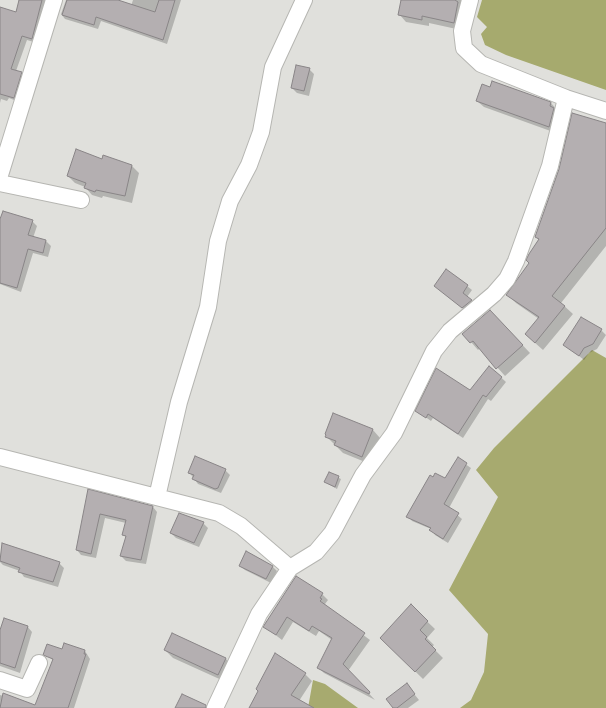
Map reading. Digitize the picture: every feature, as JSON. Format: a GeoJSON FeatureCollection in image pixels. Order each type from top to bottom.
{"type":"FeatureCollection","features":[{"type":"Feature","properties":{"kind":"street"},"geometry":{"type":"LineString","coordinates":[[0,175],[54,0]]}},
{"type":"Feature","properties":{"kind":"street"},"geometry":{"type":"LineString","coordinates":[[157,497],[179,402],[208,307],[215,259],[226,214],[230,201],[249,164],[261,132],[272,67],[304,0]]}},
{"type":"Feature","properties":{"kind":"street"},"geometry":{"type":"LineString","coordinates":[[470,0],[462,31],[464,48],[481,64],[566,98],[606,111]]}},
{"type":"Feature","properties":{"kind":"street"},"geometry":{"type":"LineString","coordinates":[[215,708],[259,614],[290,568],[316,552],[332,533],[363,475],[394,433],[434,350],[450,331],[494,294],[507,279],[516,261],[550,166],[566,98]]}},
{"type":"Feature","properties":{"kind":"street"},"geometry":{"type":"LineString","coordinates":[[0,183],[81,200]]}},
{"type":"Feature","properties":{"kind":"street"},"geometry":{"type":"LineString","coordinates":[[0,457],[219,513],[241,526],[290,568]]}},
{"type":"Feature","properties":{"kind":"street"},"geometry":{"type":"LineString","coordinates":[[0,680],[27,689],[39,663]]}},
{"type":"Feature","properties":{"kind":"shaded area"},"geometry":{"type":"Polygon","coordinates":[[[482,0],[606,0],[606,90],[506,55],[485,45],[481,34],[487,27],[477,17],[482,0]]]}},
{"type":"Feature","properties":{"kind":"shaded area"},"geometry":{"type":"Polygon","coordinates":[[[592,350],[606,358],[606,708],[460,708],[471,700],[484,672],[488,634],[449,590],[498,497],[476,470],[494,448],[592,350]]]}},
{"type":"Feature","properties":{"kind":"shaded area"},"geometry":{"type":"Polygon","coordinates":[[[313,680],[325,684],[358,708],[308,708],[313,680]]]}},
{"type":"Feature","properties":{"kind":"building"},"geometry":{"type":"Polygon","coordinates":[[[19,0],[42,0],[32,39],[22,36],[11,69],[22,72],[14,98],[0,94],[0,7],[16,12],[19,0]]]}},
{"type":"Feature","properties":{"kind":"building"},"geometry":{"type":"Polygon","coordinates":[[[67,0],[118,0],[155,12],[159,0],[175,0],[163,40],[96,17],[94,25],[62,15],[67,0]]]}},
{"type":"Feature","properties":{"kind":"building"},"geometry":{"type":"Polygon","coordinates":[[[401,0],[455,0],[458,2],[454,23],[422,16],[422,20],[398,15],[401,0]]]}},
{"type":"Feature","properties":{"kind":"building"},"geometry":{"type":"Polygon","coordinates":[[[296,65],[310,68],[304,91],[291,88],[296,65]]]}},
{"type":"Feature","properties":{"kind":"building"},"geometry":{"type":"Polygon","coordinates":[[[492,81],[551,102],[550,106],[554,108],[549,127],[476,101],[482,84],[490,87],[492,81]]]}},
{"type":"Feature","properties":{"kind":"building"},"geometry":{"type":"Polygon","coordinates":[[[572,113],[606,123],[606,228],[552,296],[565,306],[535,343],[525,334],[539,317],[506,295],[529,263],[526,260],[539,239],[535,237],[559,169],[572,113]]]}},
{"type":"Feature","properties":{"kind":"building"},"geometry":{"type":"Polygon","coordinates":[[[76,149],[102,159],[103,155],[132,165],[125,196],[96,190],[95,192],[84,188],[86,183],[67,176],[76,149]]]}},
{"type":"Feature","properties":{"kind":"building"},"geometry":{"type":"Polygon","coordinates":[[[3,211],[33,220],[28,235],[46,240],[43,253],[28,249],[17,288],[0,283],[0,219],[3,211]]]}},
{"type":"Feature","properties":{"kind":"building"},"geometry":{"type":"Polygon","coordinates":[[[446,269],[468,285],[463,293],[472,300],[462,308],[434,286],[446,269]]]}},
{"type":"Feature","properties":{"kind":"building"},"geometry":{"type":"Polygon","coordinates":[[[490,310],[523,345],[496,369],[473,341],[470,343],[462,334],[490,310]]]}},
{"type":"Feature","properties":{"kind":"building"},"geometry":{"type":"Polygon","coordinates":[[[581,317],[602,329],[593,344],[584,348],[579,356],[563,345],[581,317]]]}},
{"type":"Feature","properties":{"kind":"building"},"geometry":{"type":"Polygon","coordinates":[[[489,366],[502,377],[486,397],[483,395],[458,434],[428,414],[426,418],[415,411],[436,368],[470,390],[489,366]]]}},
{"type":"Feature","properties":{"kind":"building"},"geometry":{"type":"Polygon","coordinates":[[[333,413],[373,429],[362,457],[334,445],[336,441],[325,437],[333,413]]]}},
{"type":"Feature","properties":{"kind":"building"},"geometry":{"type":"Polygon","coordinates":[[[195,456],[226,469],[218,488],[215,489],[192,479],[194,475],[188,473],[195,456]]]}},
{"type":"Feature","properties":{"kind":"building"},"geometry":{"type":"Polygon","coordinates":[[[458,457],[467,463],[444,504],[459,513],[443,539],[429,530],[431,528],[406,517],[430,475],[433,477],[435,473],[445,478],[458,457]]]}},
{"type":"Feature","properties":{"kind":"building"},"geometry":{"type":"Polygon","coordinates":[[[329,472],[339,476],[335,487],[324,482],[329,472]]]}},
{"type":"Feature","properties":{"kind":"building"},"geometry":{"type":"Polygon","coordinates":[[[88,489],[153,506],[141,560],[120,556],[126,536],[122,535],[126,520],[100,514],[91,554],[76,550],[88,489]]]}},
{"type":"Feature","properties":{"kind":"building"},"geometry":{"type":"Polygon","coordinates":[[[179,513],[204,522],[194,543],[170,533],[179,513]]]}},
{"type":"Feature","properties":{"kind":"building"},"geometry":{"type":"Polygon","coordinates":[[[2,543],[60,562],[53,582],[18,572],[20,568],[0,561],[2,543]]]}},
{"type":"Feature","properties":{"kind":"building"},"geometry":{"type":"Polygon","coordinates":[[[246,551],[273,566],[266,579],[239,566],[246,551]]]}},
{"type":"Feature","properties":{"kind":"building"},"geometry":{"type":"Polygon","coordinates":[[[296,576],[323,593],[320,601],[365,633],[343,664],[370,692],[369,694],[317,668],[332,638],[312,626],[309,631],[287,617],[276,635],[263,627],[296,576]]]}},
{"type":"Feature","properties":{"kind":"building"},"geometry":{"type":"Polygon","coordinates":[[[411,604],[428,621],[420,630],[427,637],[425,639],[436,650],[415,672],[380,638],[411,604]]]}},
{"type":"Feature","properties":{"kind":"building"},"geometry":{"type":"Polygon","coordinates":[[[4,618],[28,626],[15,668],[0,663],[0,630],[4,618]]]}},
{"type":"Feature","properties":{"kind":"building"},"geometry":{"type":"Polygon","coordinates":[[[172,633],[226,658],[218,675],[164,650],[172,633]]]}},
{"type":"Feature","properties":{"kind":"building"},"geometry":{"type":"Polygon","coordinates":[[[64,643],[85,650],[84,654],[86,654],[68,708],[0,708],[3,693],[35,705],[53,659],[43,655],[47,644],[62,649],[64,643]]]}},
{"type":"Feature","properties":{"kind":"building"},"geometry":{"type":"Polygon","coordinates":[[[275,653],[306,673],[291,695],[314,708],[249,708],[258,691],[256,689],[275,653]]]}},
{"type":"Feature","properties":{"kind":"building"},"geometry":{"type":"Polygon","coordinates":[[[407,683],[415,694],[397,708],[393,708],[386,699],[407,683]]]}},
{"type":"Feature","properties":{"kind":"building"},"geometry":{"type":"Polygon","coordinates":[[[182,694],[206,705],[206,708],[175,708],[182,694]]]}}]}
